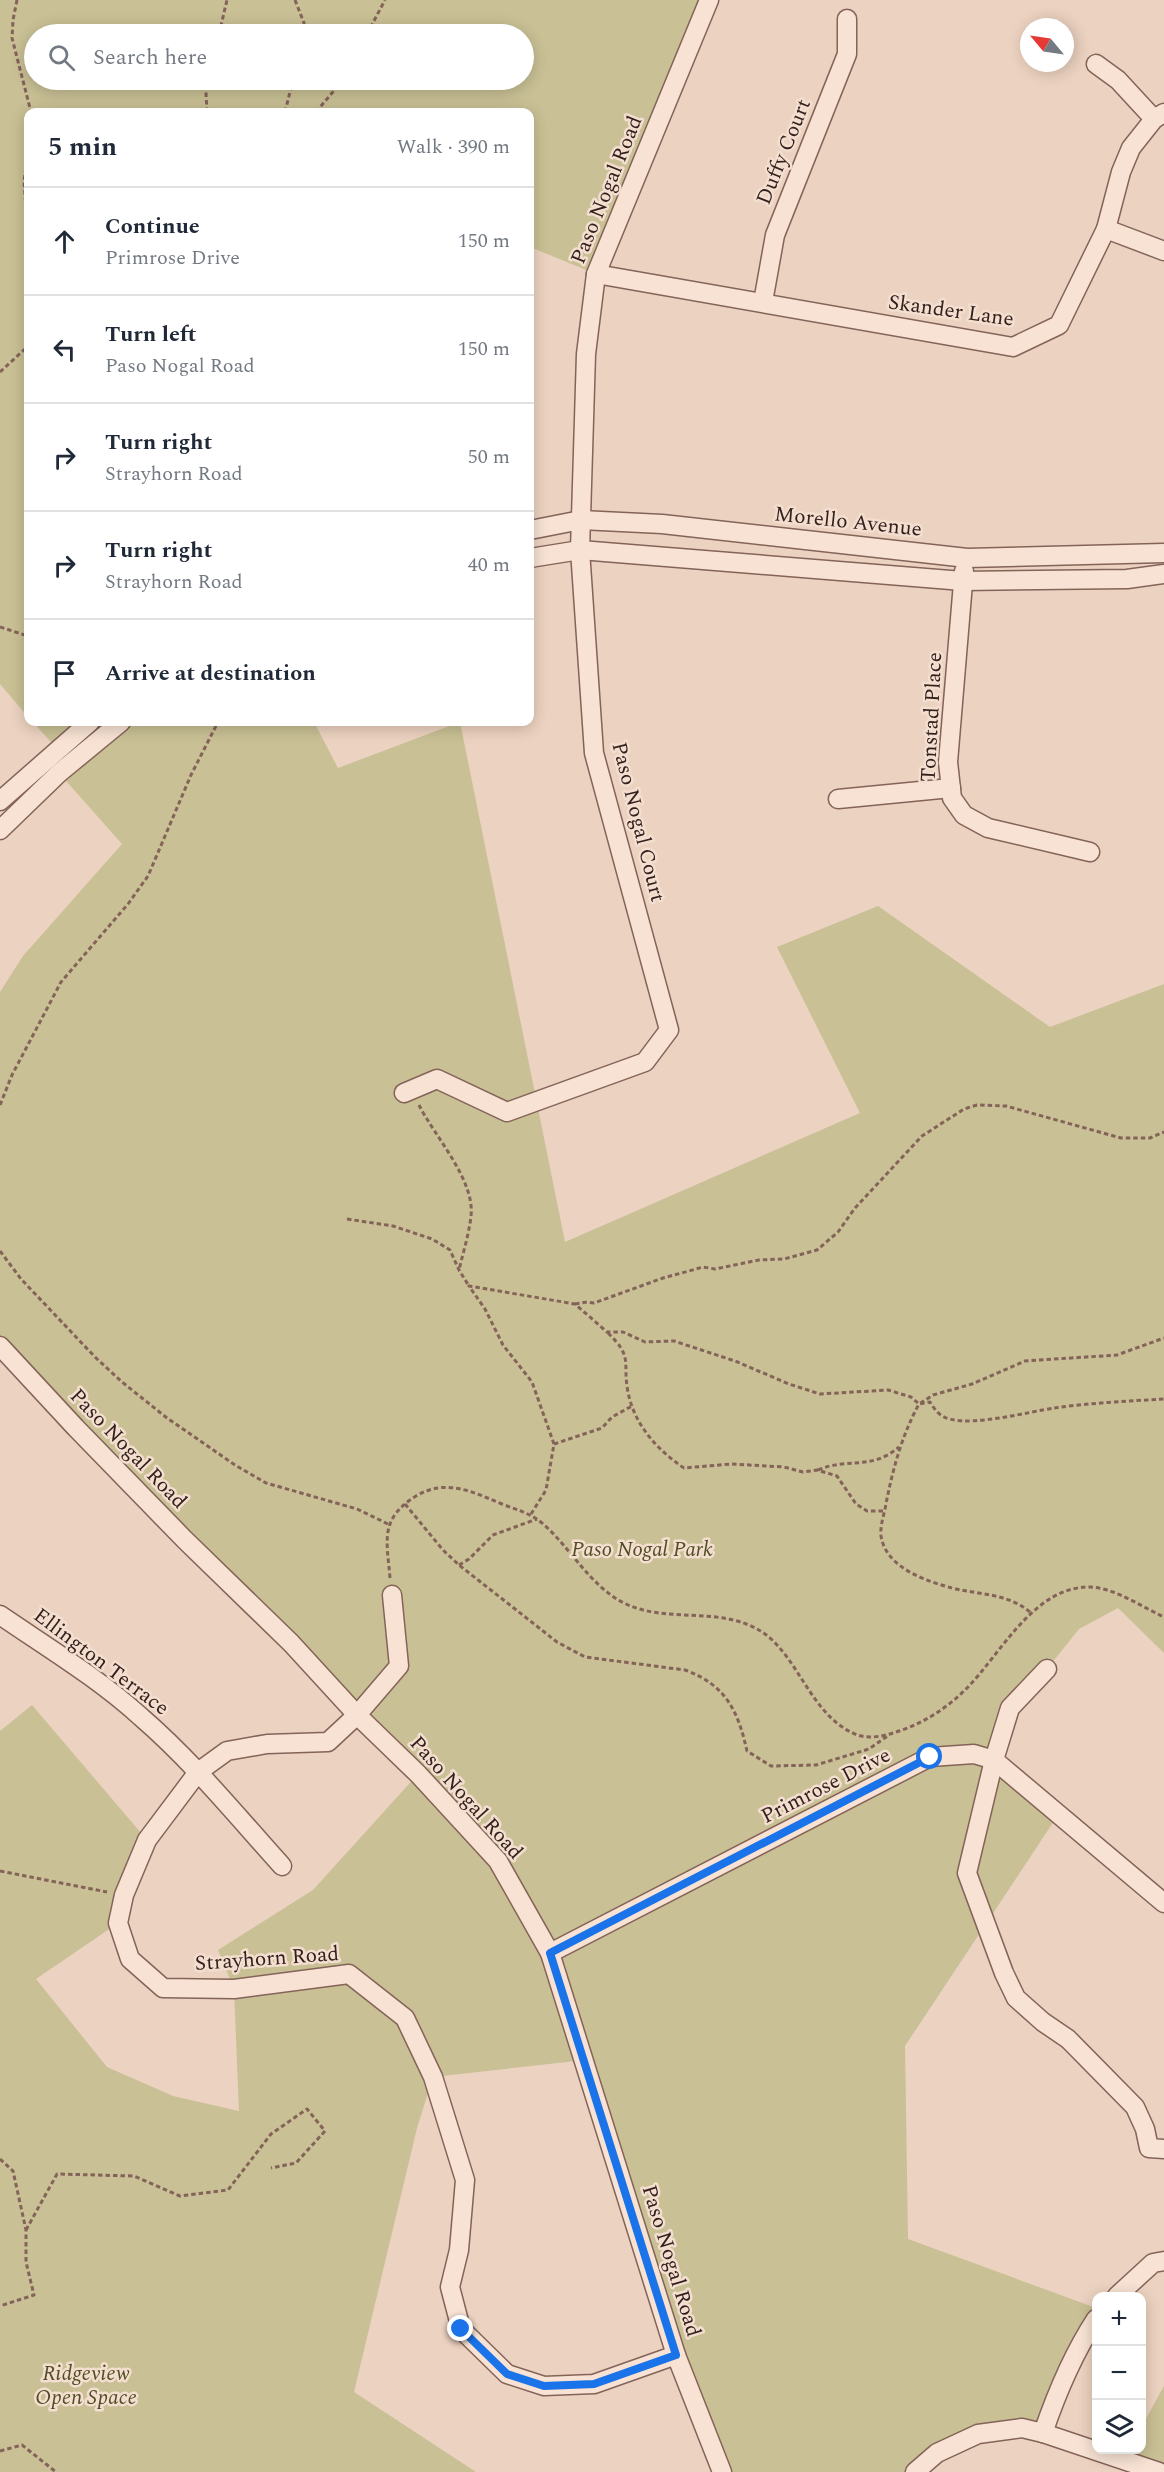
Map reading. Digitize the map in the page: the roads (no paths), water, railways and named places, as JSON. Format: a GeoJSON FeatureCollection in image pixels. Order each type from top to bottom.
{"type":"FeatureCollection","features":[{"type":"Feature","properties":{"kind":"street","name":"Paso Nogal Road"},"geometry":{"type":"LineString","coordinates":[[580,550],[586,354],[596,274],[709,0]]}},
{"type":"Feature","properties":{"kind":"street","name":"Duffy Court"},"geometry":{"type":"LineString","coordinates":[[763,302],[775,235],[847,54],[847,19]]}},
{"type":"Feature","properties":{"kind":"street"},"geometry":{"type":"LineString","coordinates":[[1096,63],[1159,116]]}},
{"type":"Feature","properties":{"kind":"street","name":"Skander Lane"},"geometry":{"type":"LineString","coordinates":[[596,274],[1013,347],[1059,325],[1106,229],[1126,159],[1139,136],[1159,116]]}},
{"type":"Feature","properties":{"kind":"street"},"geometry":{"type":"LineString","coordinates":[[1106,229],[1164,251]]}},
{"type":"Feature","properties":{"kind":"street","name":"Morello Avenue"},"geometry":{"type":"LineString","coordinates":[[534,529],[581,520],[662,524],[966,558],[1164,553]]}},
{"type":"Feature","properties":{"kind":"street"},"geometry":{"type":"LineString","coordinates":[[534,557],[580,550],[963,581],[1127,579],[1164,574]]}},
{"type":"Feature","properties":{"kind":"street","name":"Paso Nogal Court"},"geometry":{"type":"LineString","coordinates":[[408,1092],[437,1079],[507,1112],[645,1062],[669,1030],[594,753],[580,550]]}},
{"type":"Feature","properties":{"kind":"street","name":"Tonstad Place"},"geometry":{"type":"LineString","coordinates":[[966,558],[948,762],[952,798],[964,815],[988,828],[1090,852]]}},
{"type":"Feature","properties":{"kind":"street"},"geometry":{"type":"LineString","coordinates":[[0,801],[85,726]]}},
{"type":"Feature","properties":{"kind":"street"},"geometry":{"type":"LineString","coordinates":[[0,830],[59,773],[116,726]]}},
{"type":"Feature","properties":{"kind":"street"},"geometry":{"type":"LineString","coordinates":[[838,799],[951,788]]}},
{"type":"Feature","properties":{"kind":"street","name":"Paso Nogal Road"},"geometry":{"type":"LineString","coordinates":[[0,1346],[185,1540],[291,1643],[357,1715],[418,1774],[498,1861],[550,1953],[676,2355],[722,2472]]}},
{"type":"Feature","properties":{"kind":"street","name":"Strayhorn Road"},"geometry":{"type":"LineString","coordinates":[[392,1595],[399,1666],[357,1715],[328,1742],[267,1744],[227,1751],[198,1772],[147,1840],[124,1895],[118,1923],[130,1959],[164,1988],[234,1989],[349,1974],[405,2018],[433,2077],[465,2180],[459,2250],[450,2287],[461,2329],[507,2374],[544,2386],[594,2384],[676,2355]]}},
{"type":"Feature","properties":{"kind":"street","name":"Ellington Terrace"},"geometry":{"type":"LineString","coordinates":[[0,1615],[141,1716],[198,1772],[282,1866]]}},
{"type":"Feature","properties":{"kind":"street"},"geometry":{"type":"LineString","coordinates":[[1047,1669],[1010,1708],[994,1760],[967,1873],[1004,1973],[1016,1998],[1043,2022],[1068,2039],[1135,2107],[1145,2128],[1149,2148],[1164,2149]]}},
{"type":"Feature","properties":{"kind":"street","name":"Primrose Drive"},"geometry":{"type":"LineString","coordinates":[[550,1953],[930,1757],[974,1754],[994,1760],[1164,1903]]}},
{"type":"Feature","properties":{"kind":"street"},"geometry":{"type":"LineString","coordinates":[[1122,2292],[1153,2264],[1164,2261]]}},
{"type":"Feature","properties":{"kind":"street"},"geometry":{"type":"LineString","coordinates":[[1043,2433],[1057,2393],[1092,2326]]}},
{"type":"Feature","properties":{"kind":"street"},"geometry":{"type":"LineString","coordinates":[[915,2472],[937,2453],[978,2434],[1022,2428],[1160,2472]]}},
{"type":"Feature","properties":{"kind":"park label","name":"Paso Nogal Park"},"geometry":{"type":"Point","coordinates":[642,1550]}},
{"type":"Feature","properties":{"kind":"park label","name":"Ridgeview Open Space"},"geometry":{"type":"Point","coordinates":[86,2386]}}]}
